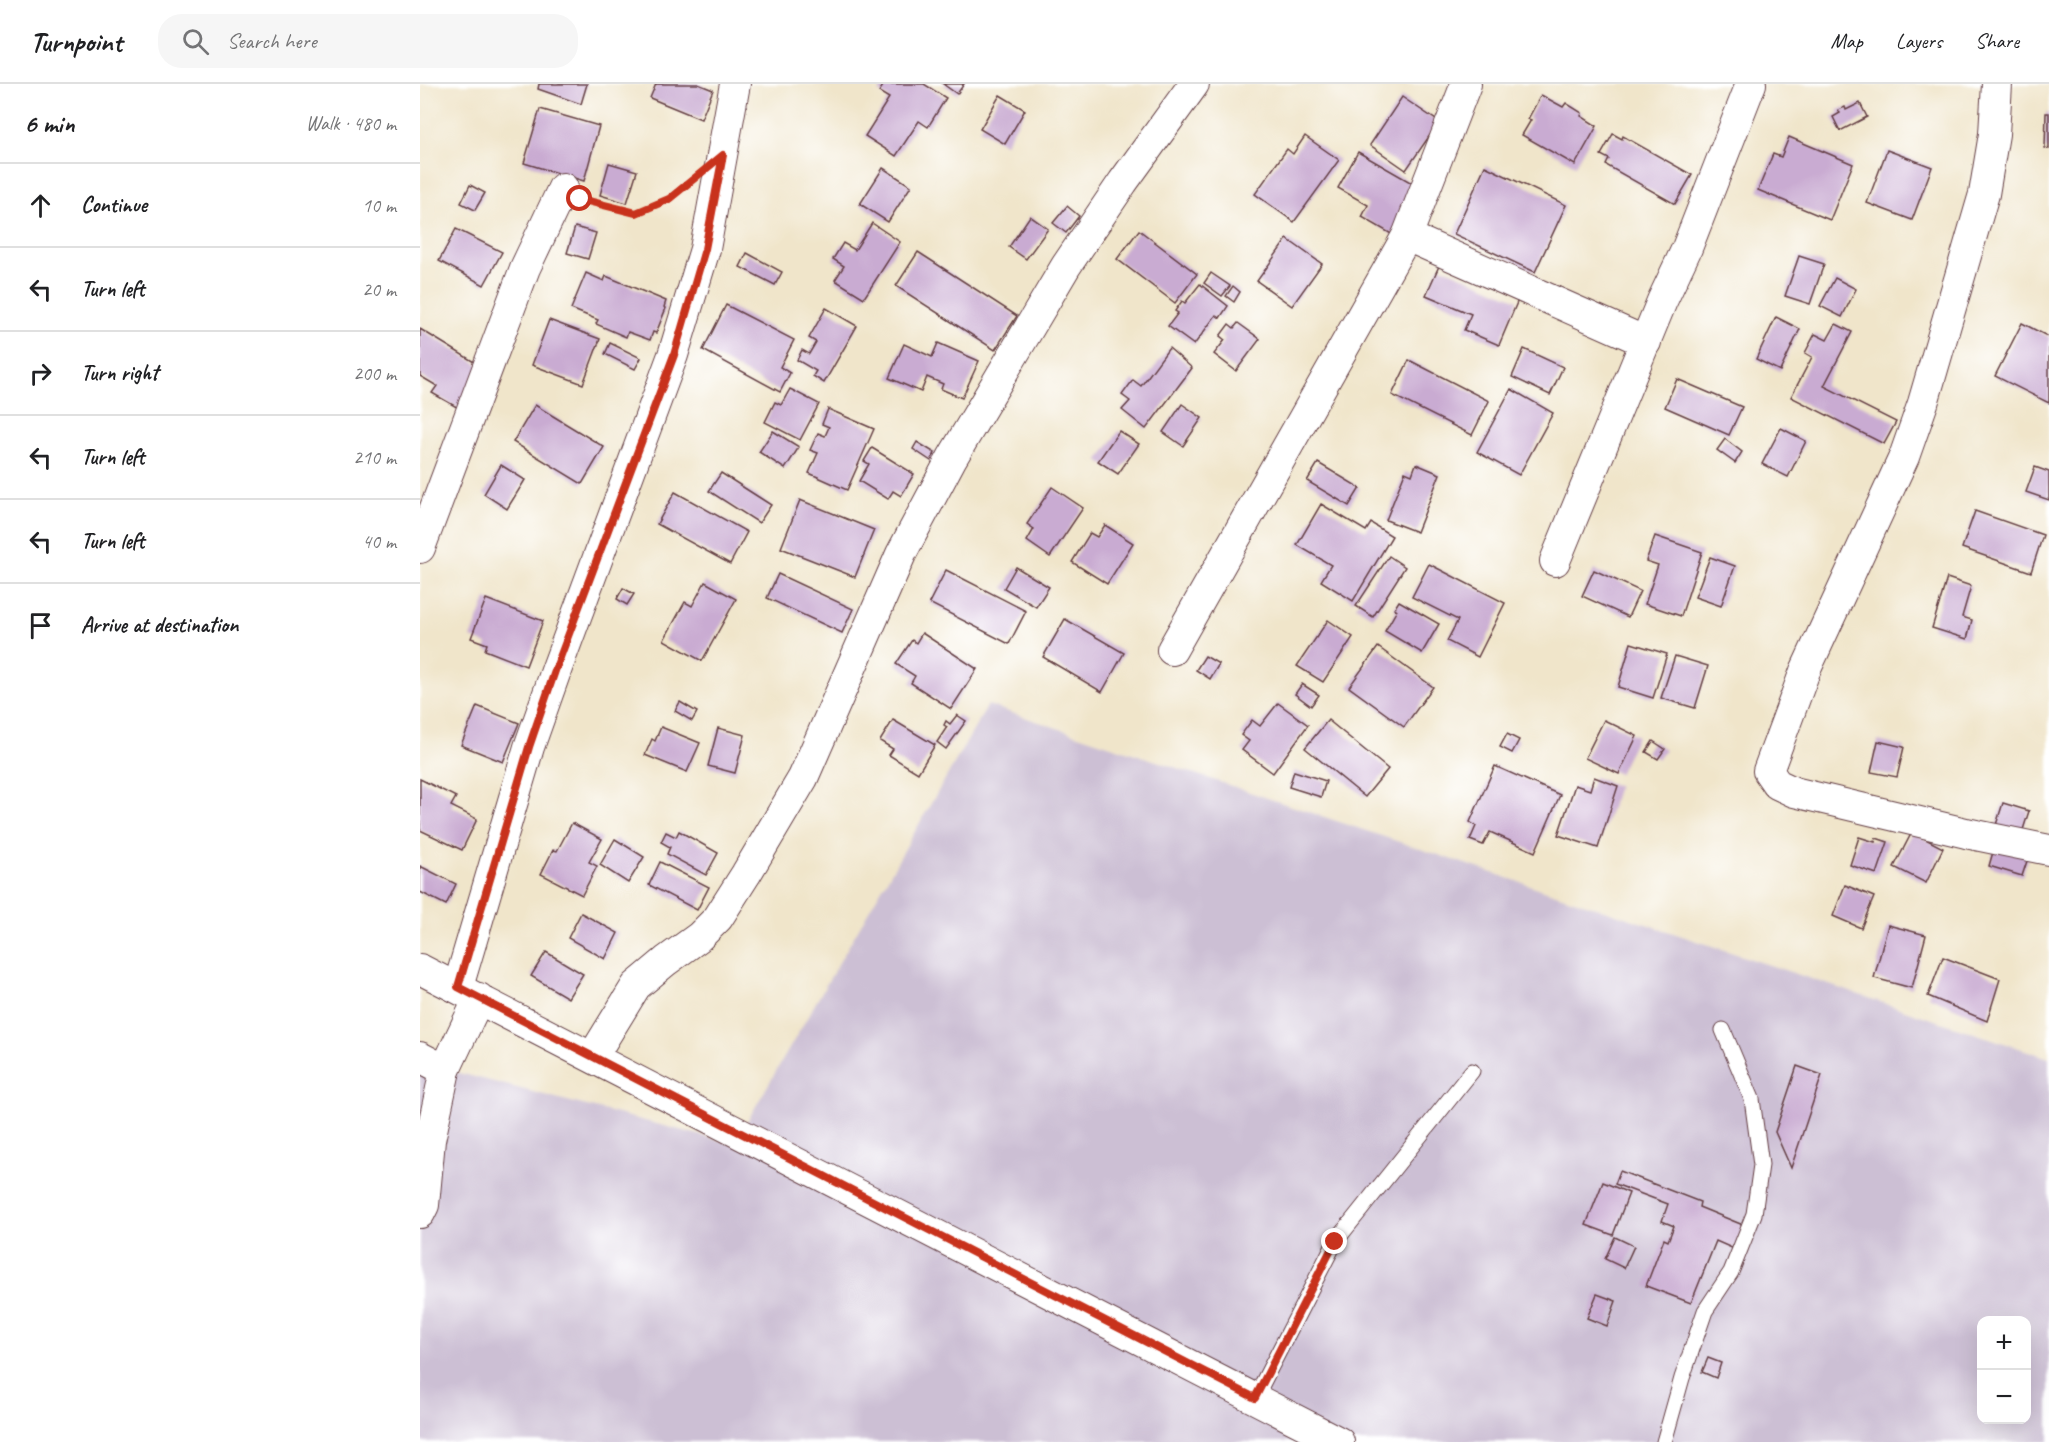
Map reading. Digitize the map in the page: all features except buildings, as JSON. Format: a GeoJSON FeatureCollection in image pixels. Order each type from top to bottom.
{"type":"FeatureCollection","features":[{"type":"Feature","properties":{"kind":"street"},"geometry":{"type":"LineString","coordinates":[[420,1213],[424,1205],[430,1140],[432,1063],[468,993],[529,747],[556,668],[674,355],[705,249],[735,84]]}},
{"type":"Feature","properties":{"kind":"street"},"geometry":{"type":"LineString","coordinates":[[593,1056],[636,986],[699,937],[718,918],[746,874],[803,777],[901,554],[952,458],[1066,266],[1194,84]]}},
{"type":"Feature","properties":{"kind":"street"},"geometry":{"type":"LineString","coordinates":[[1173,650],[1407,236],[1466,84]]}},
{"type":"Feature","properties":{"kind":"street"},"geometry":{"type":"LineString","coordinates":[[1555,561],[1687,248],[1751,84]]}},
{"type":"Feature","properties":{"kind":"street"},"geometry":{"type":"LineString","coordinates":[[1997,84],[1994,134],[1984,194],[1923,403],[1904,457],[1805,671],[1768,771],[1777,784],[1794,792],[1966,833],[2049,850]]}},
{"type":"Feature","properties":{"kind":"street"},"geometry":{"type":"LineString","coordinates":[[420,548],[525,268],[563,189]]}},
{"type":"Feature","properties":{"kind":"street"},"geometry":{"type":"LineString","coordinates":[[1407,236],[1646,342]]}},
{"type":"Feature","properties":{"kind":"street"},"geometry":{"type":"LineString","coordinates":[[420,969],[593,1056],[1338,1442]]}},
{"type":"Feature","properties":{"kind":"lane"},"geometry":{"type":"LineString","coordinates":[[1664,1442],[1682,1378],[1705,1311],[1731,1272],[1754,1214],[1761,1164],[1752,1099],[1723,1030]]}},
{"type":"Feature","properties":{"kind":"lane"},"geometry":{"type":"LineString","coordinates":[[1255,1398],[1335,1242],[1472,1071]]}},
{"type":"Feature","properties":{"kind":"path"},"geometry":{"type":"LineString","coordinates":[[563,189],[580,199],[636,213],[669,199],[723,155]]}},
{"type":"Feature","properties":{"kind":"shaded area"},"geometry":{"type":"Polygon","coordinates":[[[988,705],[2049,1058],[2049,1442],[420,1442],[420,1063],[734,1144],[988,705]]]}},
{"type":"Feature","properties":{"kind":"route"},"geometry":{"type":"LineString","coordinates":[[580,199],[636,213],[669,199],[723,155],[705,249],[674,355],[556,668],[529,747],[458,987],[1255,1398],[1335,1242]]}}]}
